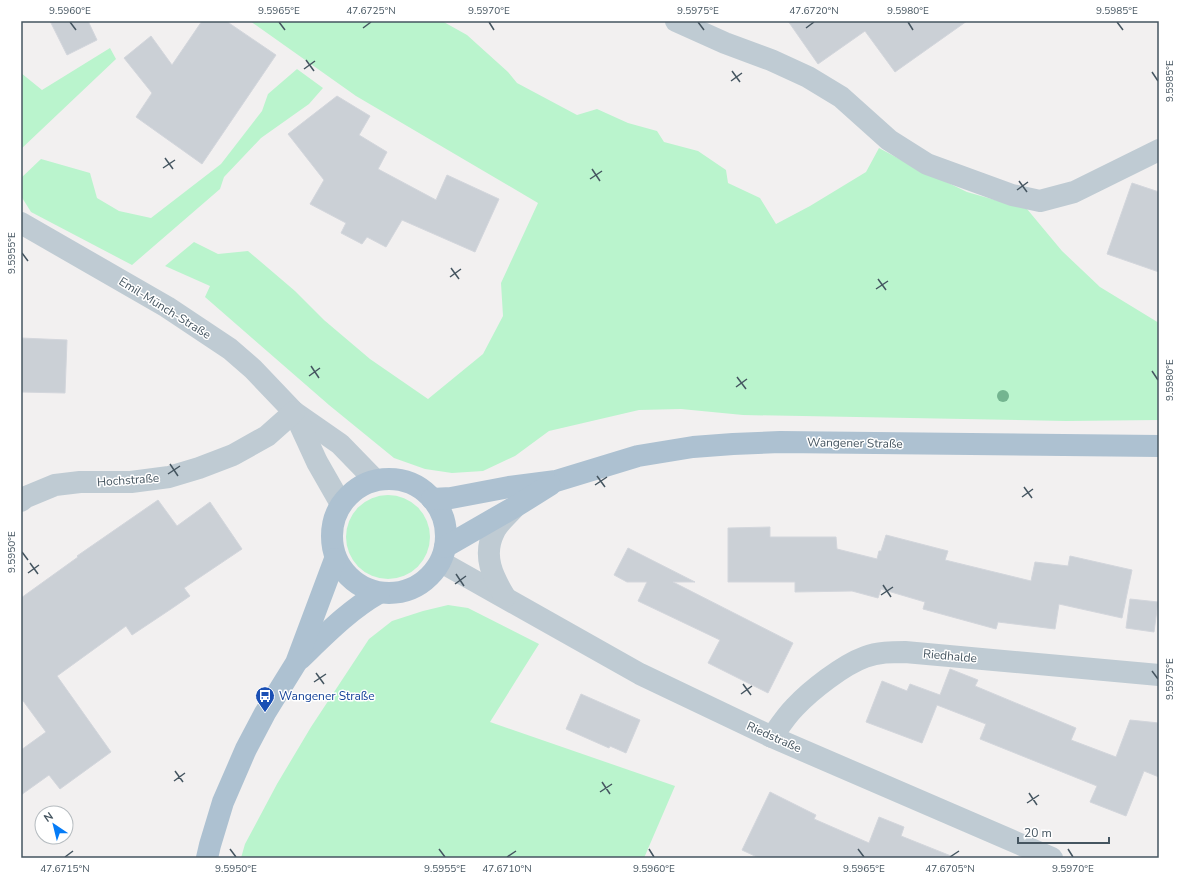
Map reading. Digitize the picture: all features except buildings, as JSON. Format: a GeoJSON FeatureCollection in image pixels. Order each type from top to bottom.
{"type":"FeatureCollection","features":[{"type":"Feature","properties":{"kind":"main road","name":"Wangener Straße"},"geometry":{"type":"LineString","coordinates":[[432,499],[451,498],[510,487],[556,481],[638,456],[693,447],[733,444],[780,442],[1159,446]]}},
{"type":"Feature","properties":{"kind":"main road"},"geometry":{"type":"LineString","coordinates":[[375,480],[398,480],[411,483],[432,499],[440,510],[446,535],[443,554],[434,573],[422,583],[409,590],[394,594],[379,593],[364,589],[352,581],[342,571],[335,559],[331,532],[334,518],[341,504],[348,495],[359,487],[375,480]]}},
{"type":"Feature","properties":{"kind":"main road","name":"Wangener Straße"},"geometry":{"type":"LineString","coordinates":[[443,554],[556,481]]}},
{"type":"Feature","properties":{"kind":"main road"},"geometry":{"type":"LineString","coordinates":[[207,858],[223,802],[246,749],[265,713],[296,662],[335,559]]}},
{"type":"Feature","properties":{"kind":"main road"},"geometry":{"type":"LineString","coordinates":[[296,662],[365,601],[379,593]]}},
{"type":"Feature","properties":{"kind":"street"},"geometry":{"type":"LineString","coordinates":[[676,21],[808,77],[841,97],[889,140],[928,164],[1012,195],[1040,201],[1074,192],[1159,150]]}},
{"type":"Feature","properties":{"kind":"street","name":"Emil-Münch-Straße"},"geometry":{"type":"LineString","coordinates":[[21,223],[167,307],[230,349],[253,369],[294,412],[340,444],[375,480]]}},
{"type":"Feature","properties":{"kind":"street","name":"Emil-Münch-Straße"},"geometry":{"type":"LineString","coordinates":[[294,412],[317,462],[341,504]]}},
{"type":"Feature","properties":{"kind":"street","name":"Hochstraße"},"geometry":{"type":"LineString","coordinates":[[21,501],[26,497],[55,485],[80,482],[131,482],[169,477],[199,468],[233,455],[267,436],[294,412]]}},
{"type":"Feature","properties":{"kind":"street"},"geometry":{"type":"LineString","coordinates":[[505,597],[490,568],[490,543],[499,524],[518,505]]}},
{"type":"Feature","properties":{"kind":"street","name":"Riedstraße"},"geometry":{"type":"LineString","coordinates":[[443,554],[505,597],[640,674],[772,736],[1052,858]]}},
{"type":"Feature","properties":{"kind":"street","name":"Riedhalde"},"geometry":{"type":"LineString","coordinates":[[772,736],[794,708],[808,695],[844,668],[865,657],[884,652],[905,652],[1159,675]]}},
{"type":"Feature","properties":{"kind":"green space"},"geometry":{"type":"Polygon","coordinates":[[[250,21],[442,21],[467,35],[508,72],[517,83],[577,115],[597,109],[628,123],[657,131],[664,142],[698,151],[726,170],[728,183],[760,198],[776,224],[810,206],[866,172],[879,148],[967,192],[1027,209],[1062,251],[1100,287],[1159,323],[1159,420],[1066,421],[743,415],[681,409],[639,410],[549,431],[515,456],[483,471],[452,473],[425,469],[394,458],[329,405],[205,297],[210,286],[165,266],[194,242],[218,254],[248,251],[295,291],[324,320],[370,359],[428,399],[483,354],[503,316],[501,283],[538,203],[356,96],[250,21]]]}},
{"type":"Feature","properties":{"kind":"green space"},"geometry":{"type":"Polygon","coordinates":[[[110,48],[116,59],[21,149],[21,73],[42,90],[110,48]]]}},
{"type":"Feature","properties":{"kind":"green space"},"geometry":{"type":"Polygon","coordinates":[[[297,69],[323,88],[309,104],[261,138],[224,177],[220,189],[132,265],[31,212],[21,196],[21,178],[41,159],[90,173],[97,198],[119,211],[151,218],[221,164],[262,111],[268,94],[297,69]]]}},
{"type":"Feature","properties":{"kind":"green space"},"geometry":{"type":"Polygon","coordinates":[[[388,495],[404,498],[411,502],[423,514],[427,521],[430,537],[427,553],[423,560],[411,572],[404,576],[388,579],[372,576],[365,572],[353,560],[349,553],[346,537],[349,521],[353,514],[365,502],[372,498],[388,495]]]}},
{"type":"Feature","properties":{"kind":"green space"},"geometry":{"type":"Polygon","coordinates":[[[448,605],[468,608],[539,644],[490,722],[675,786],[644,858],[241,858],[245,844],[277,784],[311,727],[369,639],[392,621],[448,605]]]}},
{"type":"Feature","properties":{"kind":"place","name":"Wangener Straße"},"geometry":{"type":"Point","coordinates":[265,713]}}]}
